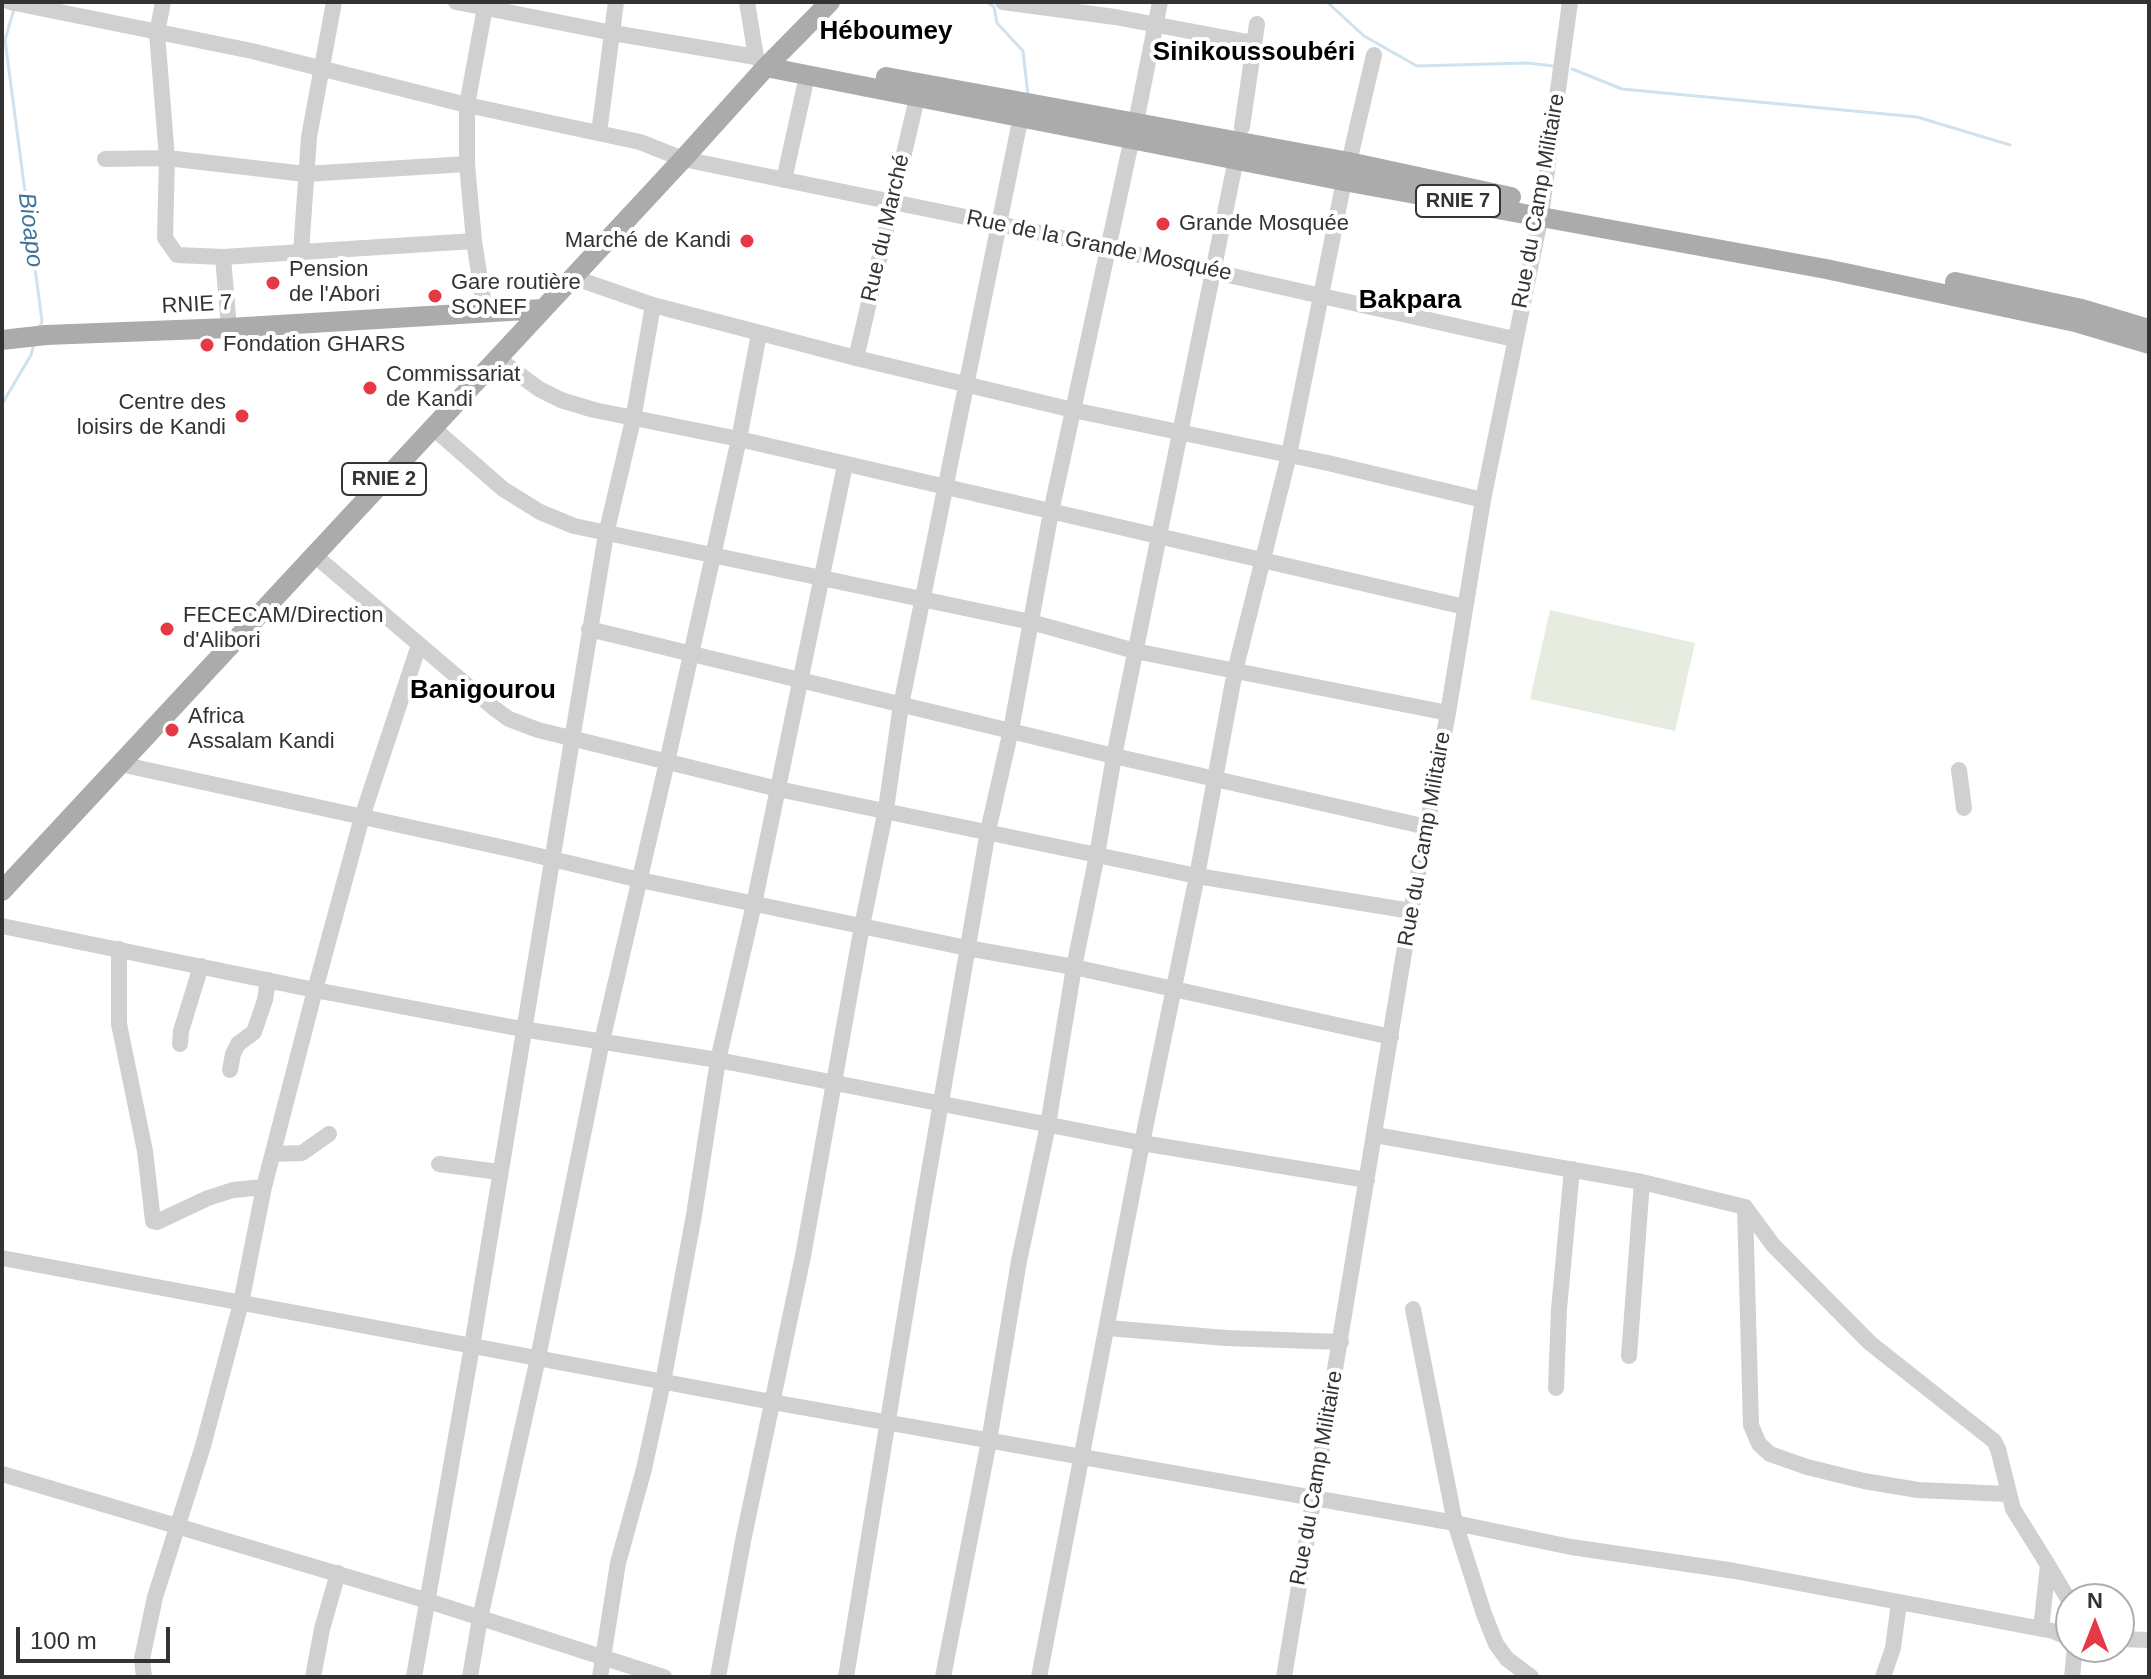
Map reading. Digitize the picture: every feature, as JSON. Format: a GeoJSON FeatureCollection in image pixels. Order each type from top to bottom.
{"type":"FeatureCollection","features":[{"type":"Feature","properties":{"kind":"main road","name":"RNIE 2"},"geometry":{"type":"LineString","coordinates":[[2,891],[683,159],[766,60],[830,2]]}},
{"type":"Feature","properties":{"kind":"main road","name":"RNIE 7"},"geometry":{"type":"LineString","coordinates":[[766,60],[807,76],[917,98],[1021,116],[1134,130],[1236,159],[1347,172]]}},
{"type":"Feature","properties":{"kind":"main road","name":"RNIE 7"},"geometry":{"type":"LineString","coordinates":[[766,60],[1542,209],[1996,290],[2082,309],[2149,329]]}},
{"type":"Feature","properties":{"kind":"main road","name":"RNIE 7"},"geometry":{"type":"LineString","coordinates":[[1542,209],[2075,322],[2149,344]]}},
{"type":"Feature","properties":{"kind":"main road","name":"RNIE 7"},"geometry":{"type":"LineString","coordinates":[[2,340],[543,309]]}},
{"type":"Feature","properties":{"kind":"street","name":"Rue de la Grande Mosquée"},"geometry":{"type":"LineString","coordinates":[[10,2],[252,51],[467,105],[640,142],[683,159],[1000,224],[1514,339]]}},
{"type":"Feature","properties":{"kind":"street"},"geometry":{"type":"LineString","coordinates":[[163,2],[157,33],[167,158],[167,243],[177,255],[223,257],[474,241]]}},
{"type":"Feature","properties":{"kind":"street"},"geometry":{"type":"LineString","coordinates":[[301,252],[305,174],[334,2]]}},
{"type":"Feature","properties":{"kind":"street"},"geometry":{"type":"LineString","coordinates":[[456,2],[486,5],[613,33],[766,60],[747,2]]}},
{"type":"Feature","properties":{"kind":"street"},"geometry":{"type":"LineString","coordinates":[[599,133],[616,2]]}},
{"type":"Feature","properties":{"kind":"street"},"geometry":{"type":"LineString","coordinates":[[1003,2],[1115,17],[1253,43]]}},
{"type":"Feature","properties":{"kind":"street"},"geometry":{"type":"LineString","coordinates":[[846,1677],[905,1310],[988,831],[1011,730],[1051,512],[1160,2]]}},
{"type":"Feature","properties":{"kind":"street","name":"Rue du Camp Militaire"},"geometry":{"type":"LineString","coordinates":[[1284,1677],[1411,911],[1483,500],[1542,209],[1570,2]]}},
{"type":"Feature","properties":{"kind":"street"},"geometry":{"type":"LineString","coordinates":[[485,312],[467,164],[467,105],[486,5]]}},
{"type":"Feature","properties":{"kind":"street"},"geometry":{"type":"LineString","coordinates":[[1242,127],[1257,24]]}},
{"type":"Feature","properties":{"kind":"street"},"geometry":{"type":"LineString","coordinates":[[1039,1677],[1142,1143],[1217,777],[1235,671],[1289,455],[1374,55]]}},
{"type":"Feature","properties":{"kind":"street"},"geometry":{"type":"LineString","coordinates":[[784,180],[807,76]]}},
{"type":"Feature","properties":{"kind":"street","name":"Rue du Marché"},"geometry":{"type":"LineString","coordinates":[[856,358],[917,98]]}},
{"type":"Feature","properties":{"kind":"street"},"geometry":{"type":"LineString","coordinates":[[718,1677],[803,1256],[886,809],[901,705],[1021,116]]}},
{"type":"Feature","properties":{"kind":"street"},"geometry":{"type":"LineString","coordinates":[[105,159],[167,158],[305,174],[467,164]]}},
{"type":"Feature","properties":{"kind":"street"},"geometry":{"type":"LineString","coordinates":[[943,1677],[989,1441],[1019,1261],[1048,1125],[1114,756],[1236,159]]}},
{"type":"Feature","properties":{"kind":"street"},"geometry":{"type":"LineString","coordinates":[[223,257],[229,328]]}},
{"type":"Feature","properties":{"kind":"street"},"geometry":{"type":"LineString","coordinates":[[572,277],[653,305],[856,358],[1073,410],[1483,500]]}},
{"type":"Feature","properties":{"kind":"street"},"geometry":{"type":"LineString","coordinates":[[414,1677],[425,1600],[472,1346],[589,629],[606,534],[633,420],[653,305]]}},
{"type":"Feature","properties":{"kind":"street"},"geometry":{"type":"LineString","coordinates":[[470,1677],[602,1041],[739,439],[759,334]]}},
{"type":"Feature","properties":{"kind":"street"},"geometry":{"type":"LineString","coordinates":[[497,358],[539,389],[561,400],[633,420],[739,439],[1465,607]]}},
{"type":"Feature","properties":{"kind":"street"},"geometry":{"type":"LineString","coordinates":[[432,427],[503,489],[540,512],[574,526],[1031,622],[1135,651],[1448,713]]}},
{"type":"Feature","properties":{"kind":"street"},"geometry":{"type":"LineString","coordinates":[[600,1677],[618,1563],[644,1469],[663,1382],[694,1215],[718,1060],[754,904],[845,465]]}},
{"type":"Feature","properties":{"kind":"street"},"geometry":{"type":"LineString","coordinates":[[313,554],[509,719],[538,730],[778,789],[1197,876],[1411,911]]}},
{"type":"Feature","properties":{"kind":"street"},"geometry":{"type":"LineString","coordinates":[[589,629],[1114,756],[1427,827]]}},
{"type":"Feature","properties":{"kind":"street"},"geometry":{"type":"LineString","coordinates":[[144,1677],[142,1659],[145,1642],[203,1446],[241,1303],[264,1187],[315,990],[362,817],[419,645]]}},
{"type":"Feature","properties":{"kind":"street"},"geometry":{"type":"LineString","coordinates":[[120,764],[640,880],[967,948],[1074,967],[1391,1037]]}},
{"type":"Feature","properties":{"kind":"street"},"geometry":{"type":"LineString","coordinates":[[1959,770],[1964,808]]}},
{"type":"Feature","properties":{"kind":"street"},"geometry":{"type":"LineString","coordinates":[[2,926],[522,1029],[718,1060],[1142,1143],[1367,1180]]}},
{"type":"Feature","properties":{"kind":"street"},"geometry":{"type":"LineString","coordinates":[[119,949],[119,1024],[145,1151],[153,1221],[233,1190],[264,1187]]}},
{"type":"Feature","properties":{"kind":"street"},"geometry":{"type":"LineString","coordinates":[[180,1044],[181,1031],[201,966]]}},
{"type":"Feature","properties":{"kind":"street"},"geometry":{"type":"LineString","coordinates":[[230,1070],[238,1044],[254,1032],[268,980]]}},
{"type":"Feature","properties":{"kind":"street"},"geometry":{"type":"LineString","coordinates":[[273,1154],[302,1153],[329,1134]]}},
{"type":"Feature","properties":{"kind":"street"},"geometry":{"type":"LineString","coordinates":[[1375,1135],[1642,1182],[1745,1207],[1773,1245],[1870,1343],[1994,1441],[2013,1509],[2059,1583]]}},
{"type":"Feature","properties":{"kind":"street"},"geometry":{"type":"LineString","coordinates":[[439,1164],[499,1172]]}},
{"type":"Feature","properties":{"kind":"street"},"geometry":{"type":"LineString","coordinates":[[1556,1388],[1559,1309],[1572,1169]]}},
{"type":"Feature","properties":{"kind":"street"},"geometry":{"type":"LineString","coordinates":[[1629,1356],[1642,1182]]}},
{"type":"Feature","properties":{"kind":"street"},"geometry":{"type":"LineString","coordinates":[[1745,1207],[1751,1425],[1759,1444],[1770,1454],[1783,1459],[1864,1481],[1918,1490],[2008,1494]]}},
{"type":"Feature","properties":{"kind":"street"},"geometry":{"type":"LineString","coordinates":[[2,1258],[772,1402],[1455,1523],[1571,1547],[1735,1571],[2055,1634]]}},
{"type":"Feature","properties":{"kind":"street"},"geometry":{"type":"LineString","coordinates":[[1413,1309],[1455,1523],[1496,1644],[1507,1659],[1531,1677]]}},
{"type":"Feature","properties":{"kind":"street"},"geometry":{"type":"LineString","coordinates":[[1108,1328],[1226,1338],[1341,1342]]}},
{"type":"Feature","properties":{"kind":"street"},"geometry":{"type":"LineString","coordinates":[[2,1474],[338,1573],[664,1677]]}},
{"type":"Feature","properties":{"kind":"street"},"geometry":{"type":"LineString","coordinates":[[2041,1629],[2048,1565]]}},
{"type":"Feature","properties":{"kind":"street"},"geometry":{"type":"LineString","coordinates":[[313,1677],[322,1629],[338,1573]]}},
{"type":"Feature","properties":{"kind":"street"},"geometry":{"type":"LineString","coordinates":[[1883,1677],[1893,1648],[1899,1603]]}},
{"type":"Feature","properties":{"kind":"shaded area"},"geometry":{"type":"Polygon","coordinates":[[[1550,610],[1695,643],[1675,731],[1530,699],[1550,610]]]}},
{"type":"Feature","properties":{"kind":"waterway"},"geometry":{"type":"LineString","coordinates":[[987,2],[994,7],[997,23],[1023,51],[1028,95]]}},
{"type":"Feature","properties":{"kind":"waterway"},"geometry":{"type":"LineString","coordinates":[[1327,2],[1364,36],[1417,66],[1527,63],[1554,66]]}},
{"type":"Feature","properties":{"kind":"waterway","name":"Bioapo"},"geometry":{"type":"LineString","coordinates":[[14,9],[5,40],[42,321],[39,329]]}},
{"type":"Feature","properties":{"kind":"waterway"},"geometry":{"type":"LineString","coordinates":[[1572,69],[1622,89],[1917,117],[2010,145]]}},
{"type":"Feature","properties":{"kind":"waterway","name":"Bioapo"},"geometry":{"type":"LineString","coordinates":[[2,404],[31,355],[34,344]]}},
{"type":"Feature","properties":{"kind":"place","name":"Grande Mosquée"},"geometry":{"type":"Point","coordinates":[1163,224]}},
{"type":"Feature","properties":{"kind":"place","name":"Marché de Kandi"},"geometry":{"type":"Point","coordinates":[747,241]}},
{"type":"Feature","properties":{"kind":"place","name":"Pension de l'Abori"},"geometry":{"type":"Point","coordinates":[273,283]}},
{"type":"Feature","properties":{"kind":"place","name":"Gare routière SONEF"},"geometry":{"type":"Point","coordinates":[435,296]}},
{"type":"Feature","properties":{"kind":"place","name":"Fondation GHARS"},"geometry":{"type":"Point","coordinates":[207,345]}},
{"type":"Feature","properties":{"kind":"place","name":"Commissariat de Kandi"},"geometry":{"type":"Point","coordinates":[370,388]}},
{"type":"Feature","properties":{"kind":"place","name":"Centre des loisirs de Kandi"},"geometry":{"type":"Point","coordinates":[242,416]}},
{"type":"Feature","properties":{"kind":"place","name":"FECECAM/Direction d'Alibori"},"geometry":{"type":"Point","coordinates":[167,629]}},
{"type":"Feature","properties":{"kind":"place","name":"Africa Assalam Kandi"},"geometry":{"type":"Point","coordinates":[172,730]}},
{"type":"Feature","properties":{"kind":"district","name":"Héboumey"},"geometry":{"type":"Point","coordinates":[886,32]}},
{"type":"Feature","properties":{"kind":"district","name":"Sinikoussoubéri"},"geometry":{"type":"Point","coordinates":[1254,53]}},
{"type":"Feature","properties":{"kind":"district","name":"Bakpara"},"geometry":{"type":"Point","coordinates":[1410,301]}},
{"type":"Feature","properties":{"kind":"district","name":"Banigourou"},"geometry":{"type":"Point","coordinates":[483,691]}}]}
